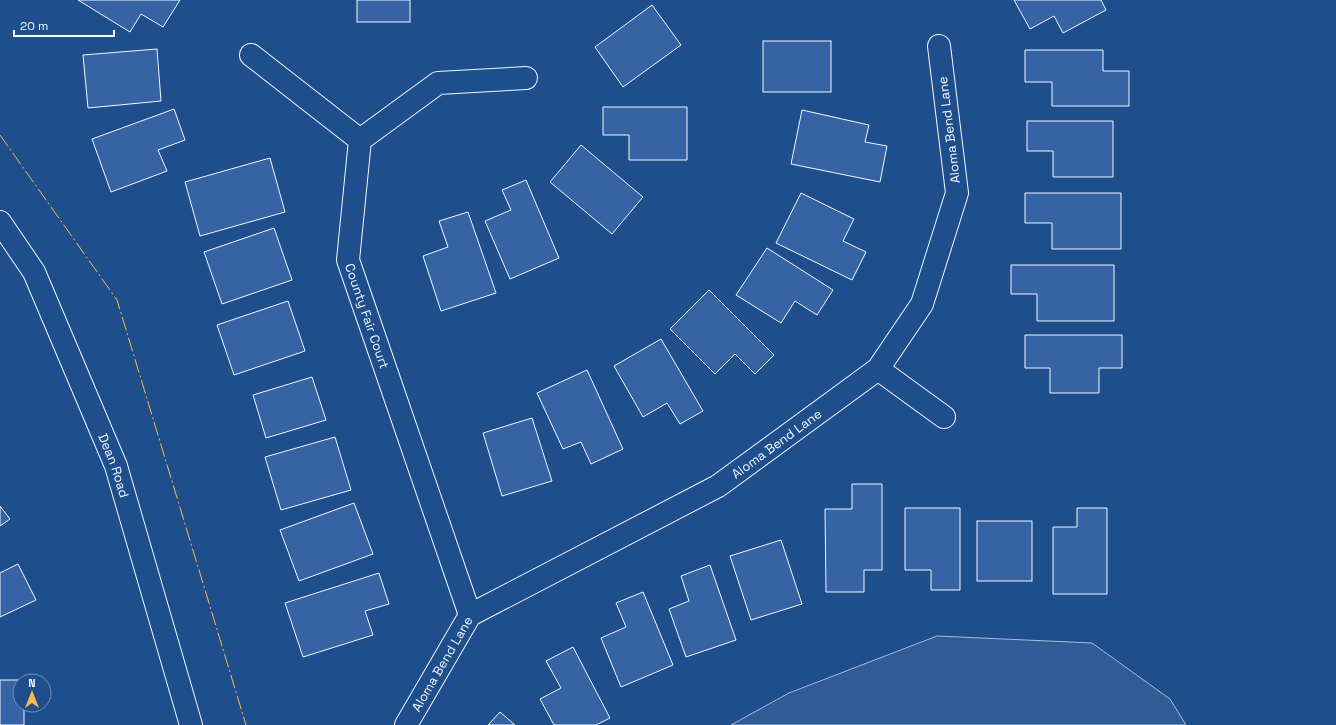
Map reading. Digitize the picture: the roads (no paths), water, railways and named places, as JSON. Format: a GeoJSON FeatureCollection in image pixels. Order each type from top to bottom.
{"type":"FeatureCollection","features":[{"type":"Feature","properties":{"kind":"street","name":"Aloma Bend Lane"},"geometry":{"type":"LineString","coordinates":[[389,725],[408,721],[470,615],[718,486],[878,369],[922,304],[957,193],[939,46]]}},
{"type":"Feature","properties":{"kind":"street"},"geometry":{"type":"LineString","coordinates":[[251,55],[360,140],[438,83],[526,78]]}},
{"type":"Feature","properties":{"kind":"street","name":"County Fair Court"},"geometry":{"type":"LineString","coordinates":[[360,140],[348,260],[470,615]]}},
{"type":"Feature","properties":{"kind":"street","name":"Dean Road"},"geometry":{"type":"LineString","coordinates":[[0,222],[34,272],[116,466],[191,725]]}},
{"type":"Feature","properties":{"kind":"street"},"geometry":{"type":"LineString","coordinates":[[878,369],[944,417]]}}]}
